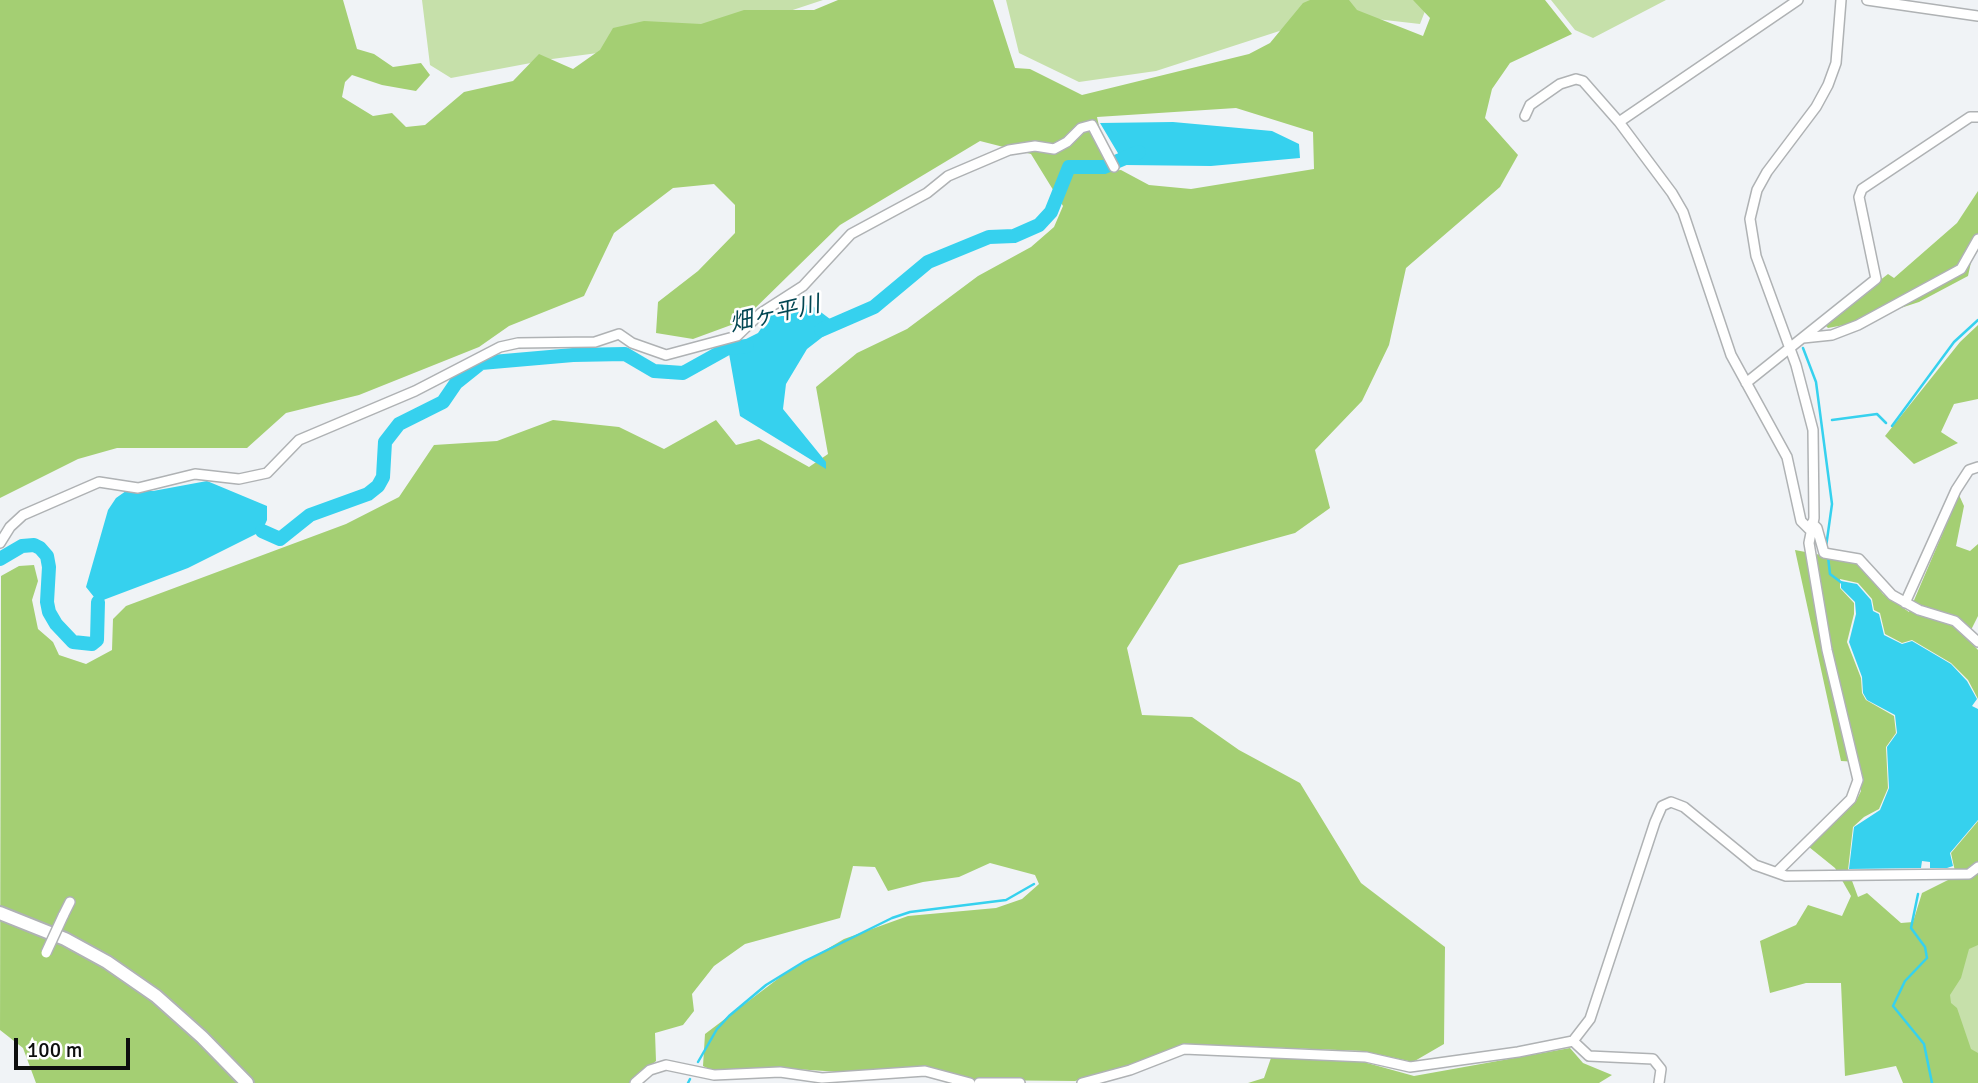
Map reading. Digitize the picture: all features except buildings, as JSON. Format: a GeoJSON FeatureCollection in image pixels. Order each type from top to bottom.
{"type":"FeatureCollection","features":[{"type":"Feature","properties":{"kind":"main road"},"geometry":{"type":"LineString","coordinates":[[0,913],[65,939],[107,962],[156,996],[202,1037],[247,1083]]}},
{"type":"Feature","properties":{"kind":"street"},"geometry":{"type":"LineString","coordinates":[[1619,122],[1798,0]]}},
{"type":"Feature","properties":{"kind":"street"},"geometry":{"type":"LineString","coordinates":[[1778,871],[1851,800],[1857,788],[1816,594],[1809,543],[1813,430],[1790,348],[1756,256],[1750,219],[1757,190],[1767,172],[1816,107],[1828,85],[1836,62],[1841,0]]}},
{"type":"Feature","properties":{"kind":"street"},"geometry":{"type":"LineString","coordinates":[[1867,0],[1978,16]]}},
{"type":"Feature","properties":{"kind":"street"},"geometry":{"type":"LineString","coordinates":[[1525,116],[1530,105],[1546,93],[1576,79],[1592,89],[1672,193],[1683,212],[1731,355],[1787,457],[1801,521],[1817,528],[1827,553],[1864,562],[1892,595],[1905,603],[1955,621],[1978,642]]}},
{"type":"Feature","properties":{"kind":"street"},"geometry":{"type":"LineString","coordinates":[[1745,383],[1876,279],[1859,197],[1861,189],[1970,117],[1978,117]]}},
{"type":"Feature","properties":{"kind":"street"},"geometry":{"type":"LineString","coordinates":[[0,542],[10,527],[23,515],[99,482],[138,488],[175,482],[195,474],[239,479],[267,473],[299,440],[415,390],[500,347],[518,343],[595,342],[619,334],[632,343],[666,355],[737,336],[761,313],[803,286],[851,234],[903,207],[974,163],[1009,150],[1035,146],[1054,149],[1067,142],[1081,128],[1092,125],[1112,163]]}},
{"type":"Feature","properties":{"kind":"street"},"geometry":{"type":"LineString","coordinates":[[1802,338],[1832,335],[1858,325],[1961,269],[1978,240]]}},
{"type":"Feature","properties":{"kind":"street"},"geometry":{"type":"LineString","coordinates":[[1905,603],[1956,490],[1969,470],[1978,467]]}},
{"type":"Feature","properties":{"kind":"street"},"geometry":{"type":"LineString","coordinates":[[1082,1083],[1130,1070],[1184,1049],[1342,1055],[1410,1067],[1518,1052],[1573,1041],[1590,1019],[1662,806],[1671,802],[1684,807],[1755,865],[1786,876],[1951,875],[1969,874],[1978,867]]}},
{"type":"Feature","properties":{"kind":"street"},"geometry":{"type":"LineString","coordinates":[[46,953],[70,902]]}},
{"type":"Feature","properties":{"kind":"street"},"geometry":{"type":"LineString","coordinates":[[1573,1041],[1588,1056],[1653,1059],[1661,1069],[1659,1083]]}},
{"type":"Feature","properties":{"kind":"street"},"geometry":{"type":"LineString","coordinates":[[635,1083],[650,1070],[666,1065],[714,1075],[780,1072],[822,1078],[925,1071],[970,1083]]}},
{"type":"Feature","properties":{"kind":"street"},"geometry":{"type":"LineString","coordinates":[[979,1083],[1020,1083]]}},
{"type":"Feature","properties":{"kind":"green space"},"geometry":{"type":"Polygon","coordinates":[[[0,0],[343,0],[357,49],[374,54],[393,67],[421,63],[430,75],[416,91],[382,85],[352,75],[345,82],[342,97],[373,116],[392,113],[406,127],[425,125],[464,92],[513,81],[539,54],[573,69],[600,50],[613,28],[644,21],[701,24],[744,10],[814,10],[838,0],[993,0],[1015,68],[1030,69],[1082,95],[1249,54],[1270,43],[1303,3],[1310,0],[1349,0],[1357,10],[1423,36],[1430,18],[1413,0],[1545,0],[1572,34],[1510,63],[1492,89],[1485,118],[1518,155],[1500,187],[1406,268],[1389,345],[1362,401],[1315,450],[1330,508],[1295,533],[1179,565],[1127,648],[1142,715],[1192,717],[1239,750],[1300,783],[1361,883],[1445,947],[1444,1044],[1413,1062],[1363,1051],[1182,1044],[1128,1067],[1075,1081],[972,1080],[925,1068],[855,1073],[780,1068],[713,1071],[703,1066],[705,1034],[783,975],[844,939],[908,916],[996,908],[1022,899],[1039,884],[1035,875],[990,863],[959,877],[888,891],[875,867],[853,866],[840,918],[745,944],[714,966],[692,994],[694,1011],[683,1025],[655,1033],[656,1061],[631,1083],[36,1083],[23,1048],[0,1030],[1,576],[19,566],[34,565],[38,581],[32,600],[38,629],[53,642],[59,655],[86,664],[112,650],[113,619],[126,606],[346,524],[399,497],[434,445],[497,441],[553,420],[619,427],[664,449],[716,420],[736,445],[759,439],[809,467],[828,454],[816,387],[857,353],[907,329],[978,276],[1031,247],[1054,227],[1063,206],[1031,154],[980,141],[840,225],[742,321],[693,339],[656,333],[658,302],[698,271],[735,233],[735,205],[714,184],[673,188],[614,233],[584,296],[509,326],[479,347],[359,395],[286,413],[247,448],[117,448],[78,459],[0,498],[0,0]],[[1236,108],[1097,117],[1109,171],[1121,170],[1149,185],[1191,189],[1314,169],[1313,132],[1236,108]]]}},
{"type":"Feature","properties":{"kind":"green space"},"geometry":{"type":"Polygon","coordinates":[[[422,0],[823,0],[705,39],[552,59],[451,78],[430,65],[422,0]]]}},
{"type":"Feature","properties":{"kind":"green space"},"geometry":{"type":"Polygon","coordinates":[[[1006,0],[1424,0],[1427,6],[1420,24],[1332,14],[1156,71],[1079,82],[1019,53],[1006,0]]]}},
{"type":"Feature","properties":{"kind":"green space"},"geometry":{"type":"Polygon","coordinates":[[[1551,0],[1666,0],[1593,38],[1575,30],[1551,0]]]}},
{"type":"Feature","properties":{"kind":"green space"},"geometry":{"type":"Polygon","coordinates":[[[1978,191],[1978,247],[1973,253],[1968,276],[1919,302],[1855,323],[1828,328],[1824,324],[1888,274],[1894,278],[1957,223],[1978,191]]]}},
{"type":"Feature","properties":{"kind":"green space"},"geometry":{"type":"Polygon","coordinates":[[[1978,325],[1978,399],[1954,404],[1941,432],[1958,443],[1914,464],[1885,436],[1960,342],[1978,325]]]}},
{"type":"Feature","properties":{"kind":"green space"},"geometry":{"type":"Polygon","coordinates":[[[1959,495],[1964,506],[1956,546],[1970,551],[1978,544],[1978,616],[1967,638],[1978,650],[1978,699],[1968,680],[1951,663],[1912,640],[1902,643],[1885,634],[1880,613],[1874,610],[1872,599],[1858,583],[1840,579],[1840,588],[1854,603],[1847,642],[1861,678],[1862,693],[1866,700],[1894,716],[1896,733],[1886,747],[1888,788],[1879,809],[1853,827],[1848,870],[1858,897],[1867,893],[1901,923],[1913,922],[1922,893],[1956,876],[1951,853],[1978,821],[1978,945],[1969,949],[1961,978],[1950,995],[1971,1049],[1978,1053],[1978,1083],[1903,1083],[1896,1066],[1845,1076],[1841,983],[1806,983],[1770,993],[1760,941],[1796,925],[1808,905],[1842,916],[1851,896],[1835,868],[1809,847],[1856,801],[1861,791],[1859,762],[1841,761],[1795,550],[1858,562],[1883,594],[1909,612],[1959,495]]]}},
{"type":"Feature","properties":{"kind":"green space"},"geometry":{"type":"Polygon","coordinates":[[[1978,926],[1978,1083],[1962,1083],[1933,935],[1978,926]]]}},
{"type":"Feature","properties":{"kind":"green space"},"geometry":{"type":"Polygon","coordinates":[[[1570,1048],[1583,1063],[1612,1075],[1599,1083],[1248,1083],[1264,1078],[1271,1058],[1360,1061],[1414,1076],[1570,1048]]]}},
{"type":"Feature","properties":{"kind":"water"},"geometry":{"type":"Polygon","coordinates":[[[1173,122],[1272,131],[1299,144],[1300,158],[1211,166],[1125,165],[1100,123],[1173,122]]]}},
{"type":"Feature","properties":{"kind":"water"},"geometry":{"type":"Polygon","coordinates":[[[810,304],[838,325],[807,349],[786,384],[783,409],[826,462],[826,469],[740,416],[728,348],[758,333],[771,314],[810,304]]]}},
{"type":"Feature","properties":{"kind":"water"},"geometry":{"type":"Polygon","coordinates":[[[207,481],[267,506],[267,520],[262,531],[188,568],[98,602],[86,587],[108,510],[116,498],[126,491],[153,491],[207,481]]]}},
{"type":"Feature","properties":{"kind":"water"},"geometry":{"type":"Polygon","coordinates":[[[1841,581],[1857,584],[1871,600],[1873,611],[1879,614],[1884,635],[1902,644],[1912,641],[1951,664],[1967,681],[1977,699],[1972,706],[1978,709],[1978,820],[1950,853],[1953,866],[1930,868],[1930,862],[1922,861],[1921,868],[1849,869],[1854,827],[1880,810],[1889,788],[1887,747],[1897,733],[1895,715],[1867,700],[1863,693],[1862,677],[1849,642],[1856,614],[1855,602],[1841,588],[1841,581]]]}},
{"type":"Feature","properties":{"kind":"waterway","name":"畑ヶ平川"},"geometry":{"type":"LineString","coordinates":[[821,330],[874,307],[928,262],[989,237],[1014,236],[1039,225],[1051,212],[1069,167],[1104,167],[1139,152]]}},
{"type":"Feature","properties":{"kind":"waterway"},"geometry":{"type":"LineString","coordinates":[[1892,426],[1954,342],[1978,320]]}},
{"type":"Feature","properties":{"kind":"waterway","name":"畑ヶ平川"},"geometry":{"type":"LineString","coordinates":[[262,531],[280,539],[310,515],[368,494],[378,486],[383,477],[385,442],[399,424],[443,402],[456,383],[481,363],[573,355],[625,354],[654,371],[683,373],[728,348],[747,346]]}},
{"type":"Feature","properties":{"kind":"waterway"},"geometry":{"type":"LineString","coordinates":[[1803,348],[1816,382],[1832,504],[1826,547]]}},
{"type":"Feature","properties":{"kind":"waterway"},"geometry":{"type":"LineString","coordinates":[[1832,420],[1877,414],[1886,423]]}},
{"type":"Feature","properties":{"kind":"waterway"},"geometry":{"type":"LineString","coordinates":[[0,559],[22,546],[34,545],[40,548],[47,556],[49,567],[49,612],[73,642],[92,644],[97,640],[98,602]]}},
{"type":"Feature","properties":{"kind":"waterway"},"geometry":{"type":"LineString","coordinates":[[1828,557],[1830,574],[1842,583]]}},
{"type":"Feature","properties":{"kind":"waterway"},"geometry":{"type":"LineString","coordinates":[[698,1062],[717,1029],[729,1016],[766,985],[805,961],[892,918],[910,912],[1006,900],[1034,884]]}},
{"type":"Feature","properties":{"kind":"waterway"},"geometry":{"type":"LineString","coordinates":[[1918,894],[1911,928],[1925,947],[1927,958],[1905,981],[1893,1006],[1924,1044],[1932,1083]]}},
{"type":"Feature","properties":{"kind":"waterway"},"geometry":{"type":"LineString","coordinates":[[688,1083],[690,1079]]}}]}
